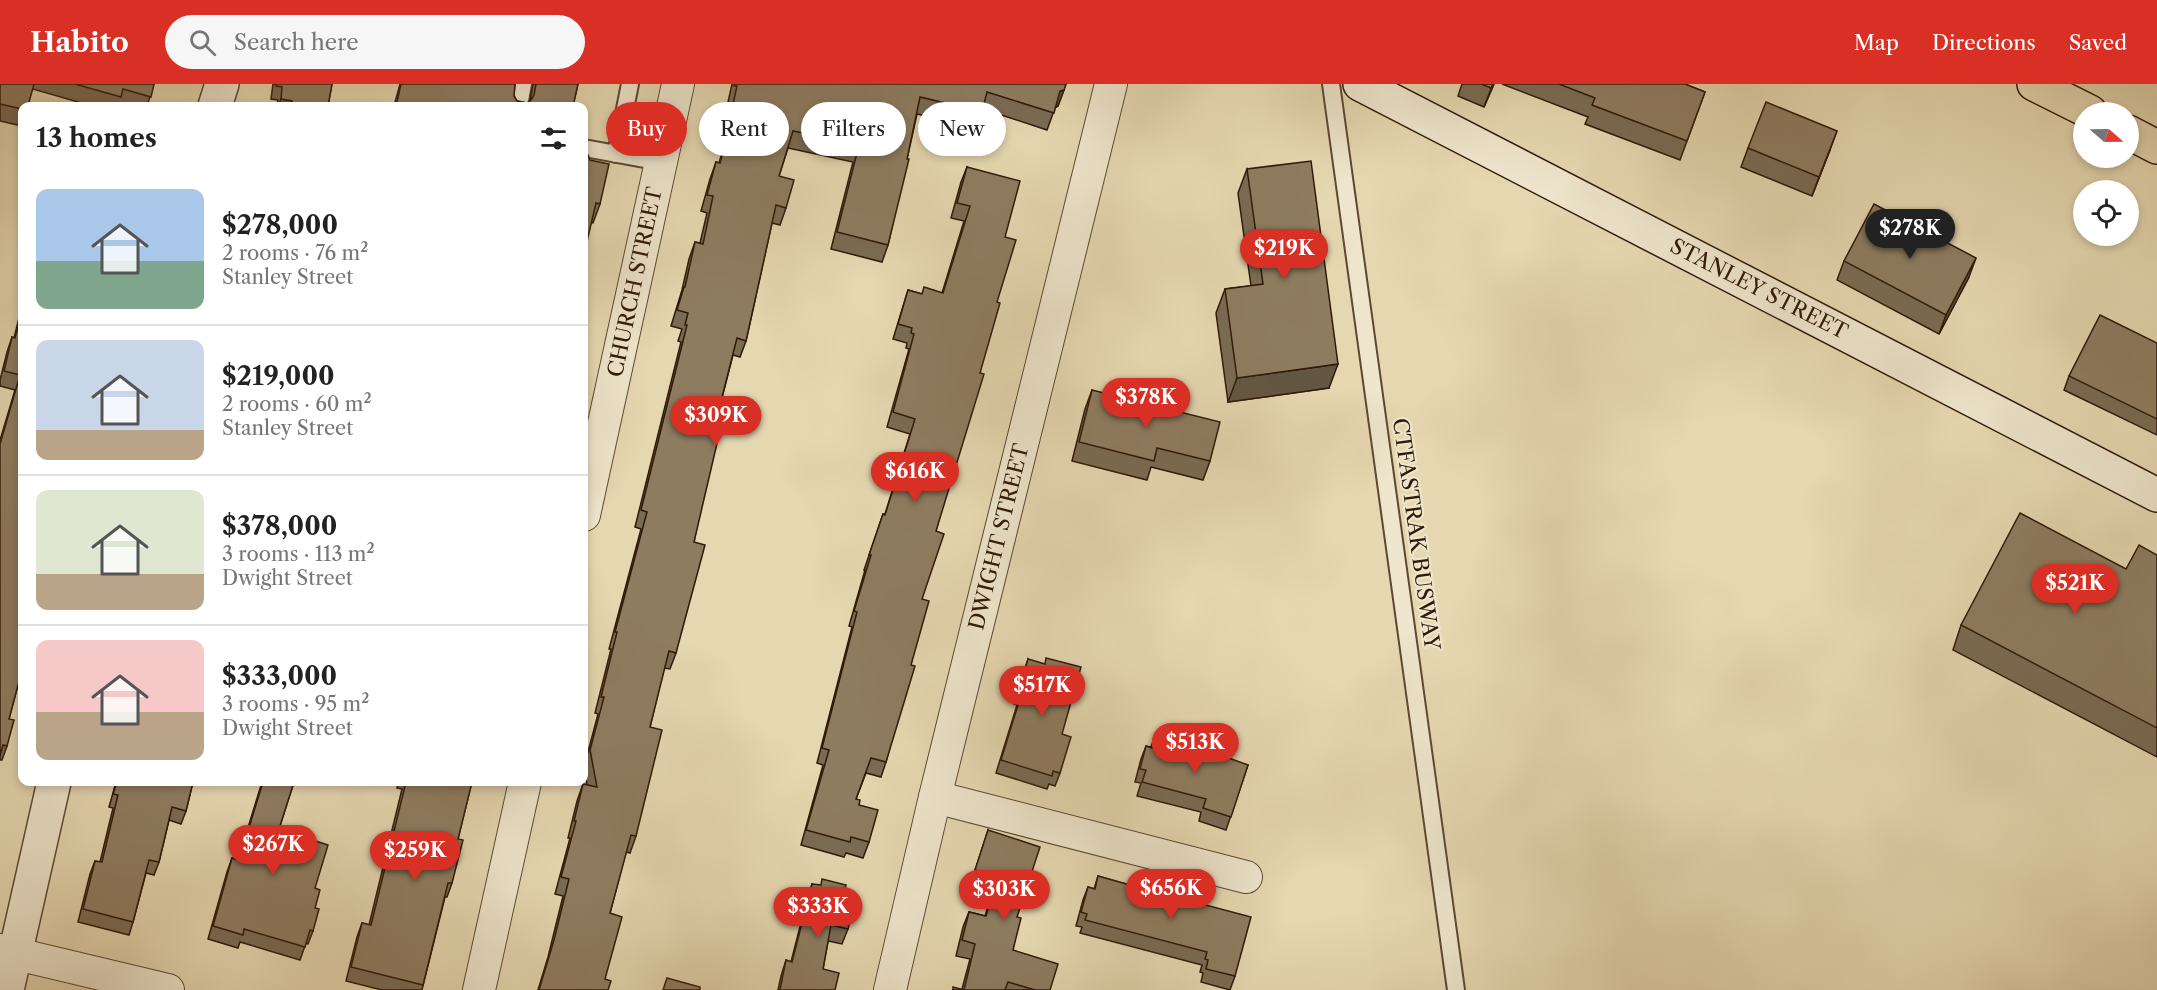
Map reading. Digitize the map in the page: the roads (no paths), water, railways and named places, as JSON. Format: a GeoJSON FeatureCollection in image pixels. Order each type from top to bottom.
{"type":"FeatureCollection","features":[{"type":"Feature","properties":{"kind":"highway"},"geometry":{"type":"LineString","coordinates":[[2034,84],[2073,104]]}},
{"type":"Feature","properties":{"kind":"highway"},"geometry":{"type":"LineString","coordinates":[[2139,138],[2157,147]]}},
{"type":"Feature","properties":{"kind":"main road"},"geometry":{"type":"LineString","coordinates":[[216,102],[222,84]]}},
{"type":"Feature","properties":{"kind":"main road","name":"STANLEY STREET"},"geometry":{"type":"LineString","coordinates":[[1360,84],[2157,495]]}},
{"type":"Feature","properties":{"kind":"main road"},"geometry":{"type":"LineString","coordinates":[[7,990],[7,951],[53,786]]}},
{"type":"Feature","properties":{"kind":"street","name":"CHURCH STREET"},"geometry":{"type":"LineString","coordinates":[[588,497],[678,84]]}},
{"type":"Feature","properties":{"kind":"street","name":"DWIGHT STREET"},"geometry":{"type":"LineString","coordinates":[[890,990],[935,797],[1111,84]]}},
{"type":"Feature","properties":{"kind":"street"},"geometry":{"type":"LineString","coordinates":[[479,990],[524,786]]}},
{"type":"Feature","properties":{"kind":"street"},"geometry":{"type":"LineString","coordinates":[[935,797],[1246,877]]}},
{"type":"Feature","properties":{"kind":"street"},"geometry":{"type":"LineString","coordinates":[[7,951],[168,990]]}},
{"type":"Feature","properties":{"kind":"lane"},"geometry":{"type":"LineString","coordinates":[[520,102],[523,84]]}},
{"type":"Feature","properties":{"kind":"lane"},"geometry":{"type":"LineString","coordinates":[[626,102],[630,84]]}},
{"type":"Feature","properties":{"kind":"lane","name":"CTFASTRAK BUSWAY"},"geometry":{"type":"LineString","coordinates":[[1331,84],[1456,990]]}},
{"type":"Feature","properties":{"kind":"lane"},"geometry":{"type":"LineString","coordinates":[[588,149],[606,152]]}},
{"type":"Feature","properties":{"kind":"lane"},"geometry":{"type":"LineString","coordinates":[[627,156],[661,162]]}}]}
